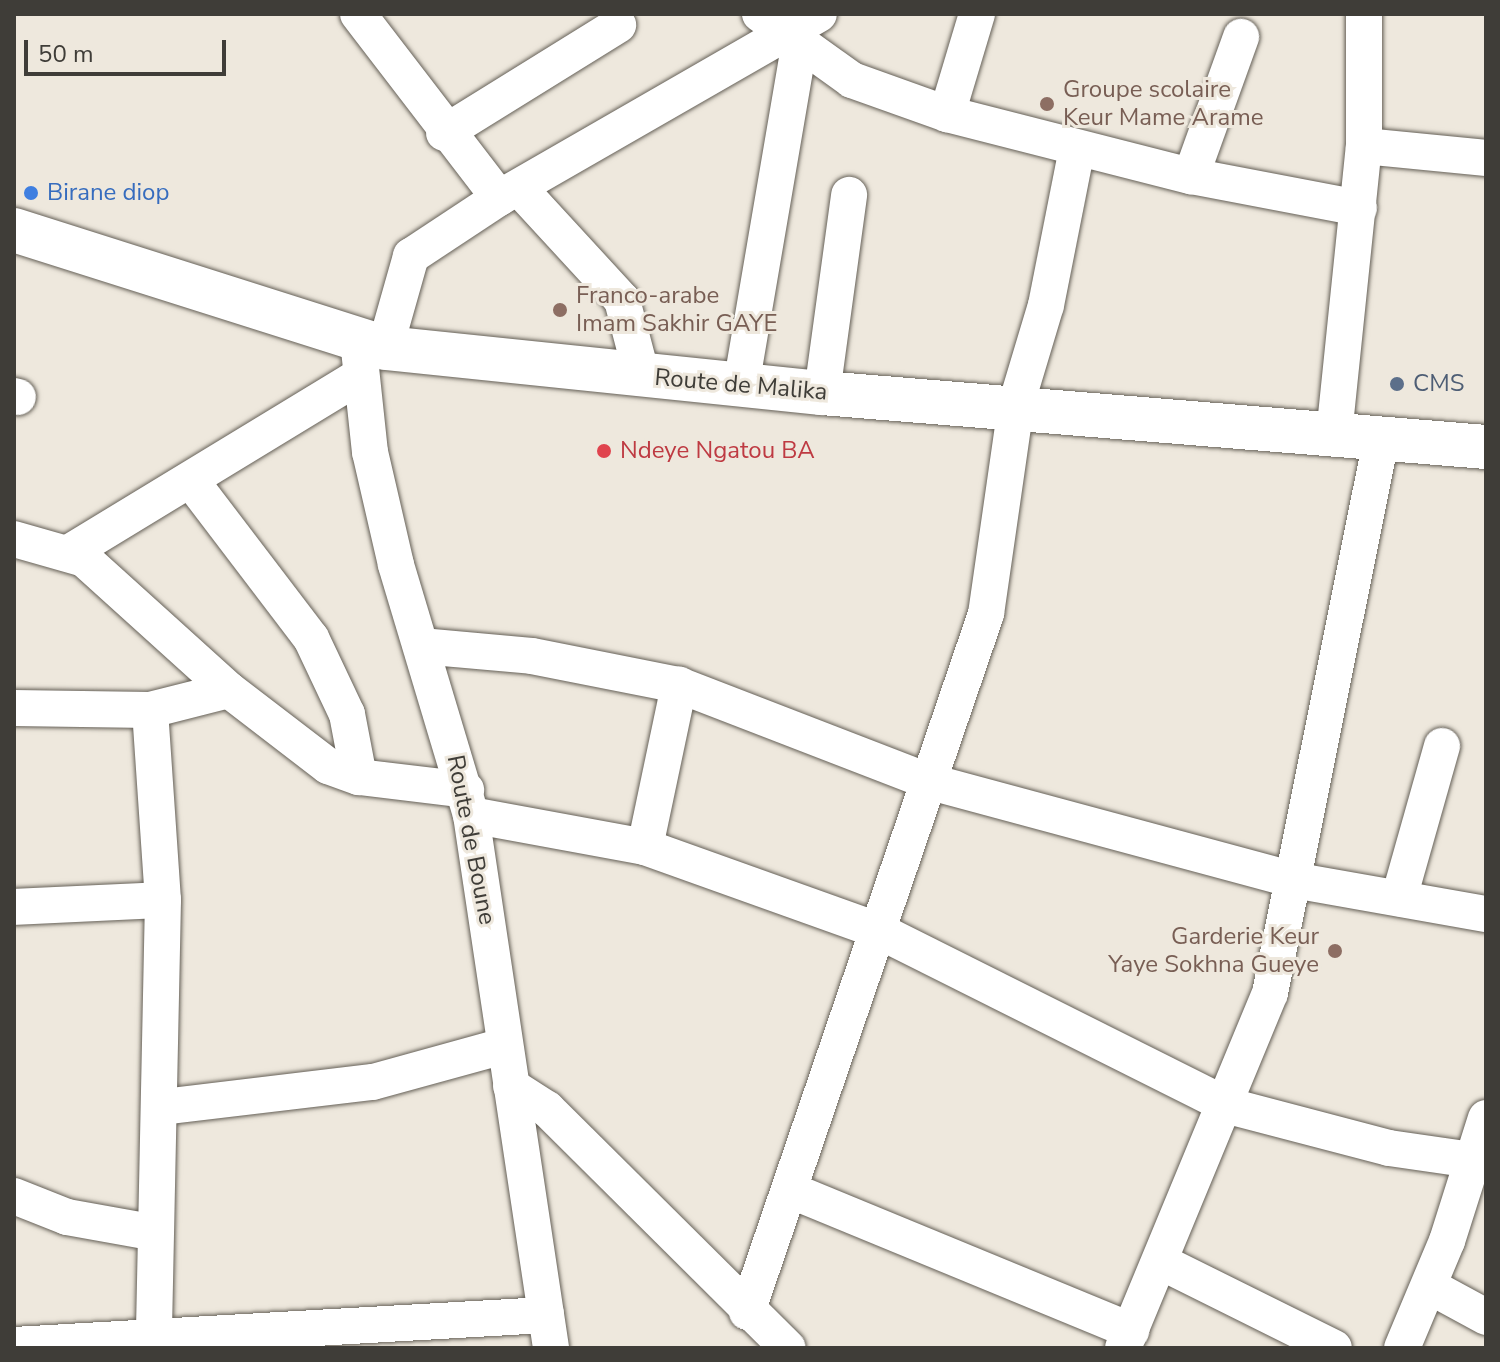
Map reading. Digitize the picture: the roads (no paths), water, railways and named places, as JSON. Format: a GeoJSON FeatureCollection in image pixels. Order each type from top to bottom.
{"type":"FeatureCollection","features":[{"type":"Feature","properties":{"kind":"main road","name":"Route de Malika"},"geometry":{"type":"LineString","coordinates":[[14,230],[368,354],[822,393],[1016,405],[1486,447]]}},
{"type":"Feature","properties":{"kind":"street"},"geometry":{"type":"LineString","coordinates":[[358,14],[444,133],[604,273],[632,322],[642,376]]}},
{"type":"Feature","properties":{"kind":"street"},"geometry":{"type":"LineString","coordinates":[[72,551],[192,482],[368,354],[411,256],[509,193],[780,31],[819,14]]}},
{"type":"Feature","properties":{"kind":"street"},"geometry":{"type":"LineString","coordinates":[[947,114],[977,14]]}},
{"type":"Feature","properties":{"kind":"street"},"geometry":{"type":"LineString","coordinates":[[1334,435],[1364,146],[1364,14]]}},
{"type":"Feature","properties":{"kind":"street"},"geometry":{"type":"LineString","coordinates":[[444,133],[618,25]]}},
{"type":"Feature","properties":{"kind":"street"},"geometry":{"type":"LineString","coordinates":[[780,31],[852,80],[947,114],[1191,176],[1359,208]]}},
{"type":"Feature","properties":{"kind":"street"},"geometry":{"type":"LineString","coordinates":[[741,386],[780,31]]}},
{"type":"Feature","properties":{"kind":"street"},"geometry":{"type":"LineString","coordinates":[[1191,176],[1241,37]]}},
{"type":"Feature","properties":{"kind":"street"},"geometry":{"type":"LineString","coordinates":[[1364,146],[1486,158]]}},
{"type":"Feature","properties":{"kind":"street"},"geometry":{"type":"LineString","coordinates":[[765,1334],[792,1191],[931,782],[995,577],[1016,405],[1046,305],[1077,148]]}},
{"type":"Feature","properties":{"kind":"street"},"geometry":{"type":"LineString","coordinates":[[822,393],[849,195]]}},
{"type":"Feature","properties":{"kind":"street","name":"Route de Boune"},"geometry":{"type":"LineString","coordinates":[[368,354],[382,504],[469,802],[549,1332]]}},
{"type":"Feature","properties":{"kind":"street"},"geometry":{"type":"LineString","coordinates":[[792,1191],[1127,1340],[1229,1106],[1270,993],[1381,440]]}},
{"type":"Feature","properties":{"kind":"street"},"geometry":{"type":"LineString","coordinates":[[192,482],[311,638],[347,714],[359,777]]}},
{"type":"Feature","properties":{"kind":"street"},"geometry":{"type":"LineString","coordinates":[[14,539],[72,551],[229,690],[310,753],[359,777],[645,847],[879,931],[1229,1106],[1389,1148],[1480,1161]]}},
{"type":"Feature","properties":{"kind":"street"},"geometry":{"type":"LineString","coordinates":[[421,646],[560,660],[679,685],[931,782],[1293,880],[1486,914]]}},
{"type":"Feature","properties":{"kind":"street"},"geometry":{"type":"LineString","coordinates":[[645,847],[679,685]]}},
{"type":"Feature","properties":{"kind":"street"},"geometry":{"type":"LineString","coordinates":[[14,708],[150,710],[229,690]]}},
{"type":"Feature","properties":{"kind":"street"},"geometry":{"type":"LineString","coordinates":[[150,710],[163,900],[162,1107],[151,1232],[154,1342]]}},
{"type":"Feature","properties":{"kind":"street"},"geometry":{"type":"LineString","coordinates":[[1399,898],[1442,746]]}},
{"type":"Feature","properties":{"kind":"street"},"geometry":{"type":"LineString","coordinates":[[14,907],[163,900]]}},
{"type":"Feature","properties":{"kind":"street"},"geometry":{"type":"LineString","coordinates":[[162,1107],[373,1082],[504,1046]]}},
{"type":"Feature","properties":{"kind":"street"},"geometry":{"type":"LineString","coordinates":[[511,1086],[547,1109],[765,1334]]}},
{"type":"Feature","properties":{"kind":"street"},"geometry":{"type":"LineString","coordinates":[[1402,1348],[1480,1161],[1486,1118]]}},
{"type":"Feature","properties":{"kind":"street"},"geometry":{"type":"LineString","coordinates":[[14,1196],[67,1217],[151,1232]]}},
{"type":"Feature","properties":{"kind":"street"},"geometry":{"type":"LineString","coordinates":[[1161,1262],[1334,1348]]}},
{"type":"Feature","properties":{"kind":"street"},"geometry":{"type":"LineString","coordinates":[[1429,1286],[1486,1317]]}},
{"type":"Feature","properties":{"kind":"street"},"geometry":{"type":"LineString","coordinates":[[14,1345],[549,1332]]}},
{"type":"Feature","properties":{"kind":"place","name":"Groupe scolaire Keur Mame Arame"},"geometry":{"type":"Point","coordinates":[1047,104]}},
{"type":"Feature","properties":{"kind":"place","name":"Birane diop"},"geometry":{"type":"Point","coordinates":[31,193]}},
{"type":"Feature","properties":{"kind":"place","name":"Franco-arabe Imam Sakhir GAYE"},"geometry":{"type":"Point","coordinates":[560,310]}},
{"type":"Feature","properties":{"kind":"place","name":"CMS"},"geometry":{"type":"Point","coordinates":[1397,384]}},
{"type":"Feature","properties":{"kind":"place","name":"Ndeye Ngatou BA"},"geometry":{"type":"Point","coordinates":[604,451]}},
{"type":"Feature","properties":{"kind":"place","name":"Garderie Keur Yaye Sokhna Gueye"},"geometry":{"type":"Point","coordinates":[1335,951]}}]}
